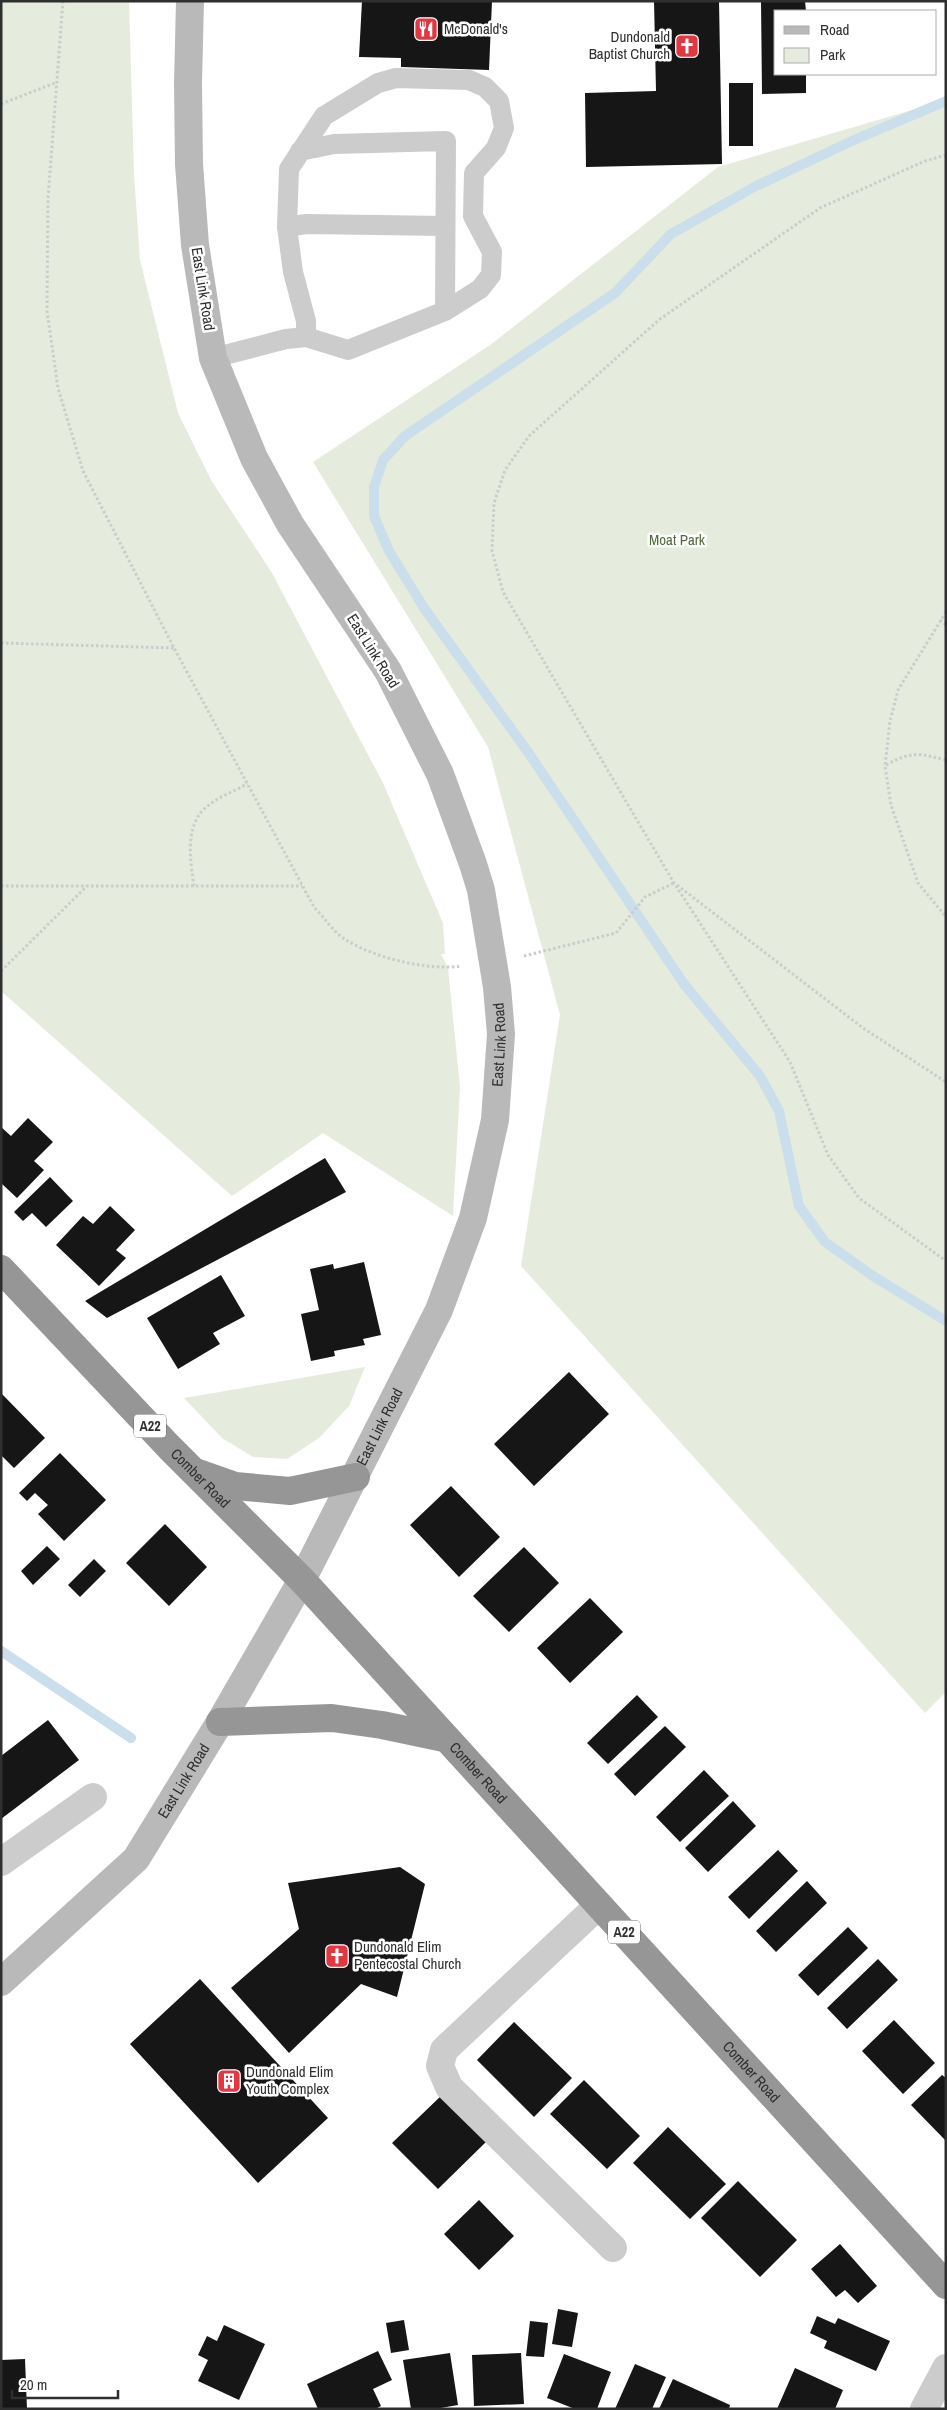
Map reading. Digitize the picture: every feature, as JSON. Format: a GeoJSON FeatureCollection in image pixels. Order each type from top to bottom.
{"type":"FeatureCollection","features":[{"type":"Feature","properties":{"kind":"highway","name":"Comber Road"},"geometry":{"type":"LineString","coordinates":[[1,1269],[194,1472],[302,1580],[444,1738],[943,2274]]}},
{"type":"Feature","properties":{"kind":"highway","name":"A22"},"geometry":{"type":"LineString","coordinates":[[194,1472],[235,1486],[290,1491],[356,1477]]}},
{"type":"Feature","properties":{"kind":"highway"},"geometry":{"type":"LineString","coordinates":[[220,1722],[332,1718],[382,1725],[444,1738]]}},
{"type":"Feature","properties":{"kind":"street","name":"East Link Road"},"geometry":{"type":"LineString","coordinates":[[1,1982],[136,1859],[220,1722],[302,1580],[356,1477],[439,1310],[473,1218],[495,1120],[501,1034],[494,961],[481,890],[440,774],[388,671],[290,524],[254,458],[214,358],[195,245],[189,164],[188,82],[191,2]]}},
{"type":"Feature","properties":{"kind":"street"},"geometry":{"type":"LineString","coordinates":[[1,1862],[92,1797]]}},
{"type":"Feature","properties":{"kind":"street"},"geometry":{"type":"LineString","coordinates":[[599,1905],[444,2050],[440,2066],[449,2087],[614,2248]]}},
{"type":"Feature","properties":{"kind":"street"},"geometry":{"type":"LineString","coordinates":[[924,2409],[946,2368]]}},
{"type":"Feature","properties":{"kind":"lane"},"geometry":{"type":"LineString","coordinates":[[214,358],[286,339],[306,337],[348,350],[445,311],[480,289],[491,275],[492,252],[473,216],[474,173],[496,148],[504,128],[499,101],[485,87],[469,80],[396,78],[378,83],[324,116],[289,169],[287,227],[293,272],[306,321],[306,337]]}},
{"type":"Feature","properties":{"kind":"lane"},"geometry":{"type":"LineString","coordinates":[[300,151],[334,144],[446,141],[445,311]]}},
{"type":"Feature","properties":{"kind":"lane"},"geometry":{"type":"LineString","coordinates":[[287,227],[306,224],[445,226]]}},
{"type":"Feature","properties":{"kind":"path"},"geometry":{"type":"LineString","coordinates":[[63,1],[55,82],[48,198],[48,311],[58,388],[83,471],[174,648],[314,907],[345,940],[388,958],[448,968],[529,956],[616,933],[644,897],[674,883]]}},
{"type":"Feature","properties":{"kind":"path"},"geometry":{"type":"LineString","coordinates":[[1,104],[55,82]]}},
{"type":"Feature","properties":{"kind":"path"},"geometry":{"type":"LineString","coordinates":[[946,155],[925,161],[820,208],[660,319],[529,436],[504,470],[494,503],[492,551],[504,592],[674,883],[790,1062],[828,1155],[859,1198],[946,1261]]}},
{"type":"Feature","properties":{"kind":"path"},"geometry":{"type":"LineString","coordinates":[[946,612],[898,690],[890,721],[885,766],[891,805],[918,883],[946,917]]}},
{"type":"Feature","properties":{"kind":"path"},"geometry":{"type":"LineString","coordinates":[[940,620],[946,625]]}},
{"type":"Feature","properties":{"kind":"path"},"geometry":{"type":"LineString","coordinates":[[1,643],[174,648]]}},
{"type":"Feature","properties":{"kind":"path"},"geometry":{"type":"LineString","coordinates":[[885,766],[906,754],[920,754],[946,760]]}},
{"type":"Feature","properties":{"kind":"path"},"geometry":{"type":"LineString","coordinates":[[194,886],[190,857],[193,827],[207,806],[247,784]]}},
{"type":"Feature","properties":{"kind":"path"},"geometry":{"type":"LineString","coordinates":[[674,883],[863,1028],[946,1082]]}},
{"type":"Feature","properties":{"kind":"path"},"geometry":{"type":"LineString","coordinates":[[1,886],[302,886]]}},
{"type":"Feature","properties":{"kind":"path"},"geometry":{"type":"LineString","coordinates":[[1,971],[87,886]]}},
{"type":"Feature","properties":{"kind":"green space"},"geometry":{"type":"Polygon","coordinates":[[[1,1],[129,1],[134,174],[140,260],[178,413],[211,480],[272,573],[383,783],[443,923],[445,954],[441,954],[448,968],[460,1087],[453,1216],[323,1133],[232,1196],[1,991],[1,1]]]}},
{"type":"Feature","properties":{"kind":"green space","name":"Moat Park"},"geometry":{"type":"Polygon","coordinates":[[[946,100],[946,1692],[925,1713],[521,1266],[560,1015],[488,747],[313,462],[490,345],[718,167],[946,100]]]}},
{"type":"Feature","properties":{"kind":"green space"},"geometry":{"type":"Polygon","coordinates":[[[365,1367],[349,1406],[319,1438],[287,1459],[253,1457],[222,1438],[184,1398],[365,1367]]]}},
{"type":"Feature","properties":{"kind":"building","name":"McDonald's"},"geometry":{"type":"Polygon","coordinates":[[[362,1],[492,1],[489,70],[401,67],[401,58],[359,57],[362,1]]]}},
{"type":"Feature","properties":{"kind":"building","name":"Dundonald Baptist Church"},"geometry":{"type":"Polygon","coordinates":[[[654,1],[719,1],[722,164],[586,167],[585,93],[656,91],[654,1]]]}},
{"type":"Feature","properties":{"kind":"building"},"geometry":{"type":"Polygon","coordinates":[[[761,1],[805,1],[806,10],[774,10],[774,75],[806,75],[806,93],[762,94],[761,1]]]}},
{"type":"Feature","properties":{"kind":"building"},"geometry":{"type":"Polygon","coordinates":[[[729,83],[753,83],[753,146],[729,146],[729,83]]]}},
{"type":"Feature","properties":{"kind":"building"},"geometry":{"type":"Polygon","coordinates":[[[28,1118],[53,1142],[34,1161],[44,1170],[17,1198],[1,1183],[1,1127],[11,1136],[28,1118]]]}},
{"type":"Feature","properties":{"kind":"building"},"geometry":{"type":"Polygon","coordinates":[[[325,1158],[346,1192],[107,1318],[85,1301],[325,1158]]]}},
{"type":"Feature","properties":{"kind":"building"},"geometry":{"type":"Polygon","coordinates":[[[50,1177],[73,1201],[46,1227],[32,1213],[23,1221],[14,1212],[50,1177]]]}},
{"type":"Feature","properties":{"kind":"building"},"geometry":{"type":"Polygon","coordinates":[[[110,1206],[135,1230],[116,1250],[126,1258],[99,1286],[56,1245],[83,1216],[93,1224],[110,1206]]]}},
{"type":"Feature","properties":{"kind":"building"},"geometry":{"type":"Polygon","coordinates":[[[364,1262],[381,1335],[363,1339],[365,1345],[334,1351],[335,1356],[311,1361],[301,1314],[319,1310],[310,1269],[333,1264],[334,1269],[364,1262]]]}},
{"type":"Feature","properties":{"kind":"building"},"geometry":{"type":"Polygon","coordinates":[[[221,1275],[245,1316],[213,1333],[220,1344],[178,1369],[147,1318],[221,1275]]]}},
{"type":"Feature","properties":{"kind":"building"},"geometry":{"type":"Polygon","coordinates":[[[569,1372],[609,1414],[534,1486],[494,1444],[569,1372]]]}},
{"type":"Feature","properties":{"kind":"building"},"geometry":{"type":"Polygon","coordinates":[[[1,1393],[45,1438],[14,1468],[1,1455],[1,1393]]]}},
{"type":"Feature","properties":{"kind":"building"},"geometry":{"type":"Polygon","coordinates":[[[60,1453],[106,1500],[64,1541],[38,1514],[48,1505],[35,1493],[27,1501],[19,1493],[60,1453]]]}},
{"type":"Feature","properties":{"kind":"building"},"geometry":{"type":"Polygon","coordinates":[[[451,1486],[500,1537],[459,1577],[410,1525],[451,1486]]]}},
{"type":"Feature","properties":{"kind":"building"},"geometry":{"type":"Polygon","coordinates":[[[165,1524],[207,1567],[169,1606],[126,1563],[165,1524]]]}},
{"type":"Feature","properties":{"kind":"building"},"geometry":{"type":"Polygon","coordinates":[[[47,1546],[60,1559],[33,1585],[21,1571],[47,1546]]]}},
{"type":"Feature","properties":{"kind":"building"},"geometry":{"type":"Polygon","coordinates":[[[524,1547],[559,1583],[509,1632],[473,1596],[524,1547]]]}},
{"type":"Feature","properties":{"kind":"building"},"geometry":{"type":"Polygon","coordinates":[[[94,1559],[106,1571],[80,1597],[68,1585],[94,1559]]]}},
{"type":"Feature","properties":{"kind":"building"},"geometry":{"type":"Polygon","coordinates":[[[590,1598],[623,1632],[570,1683],[537,1648],[590,1598]]]}},
{"type":"Feature","properties":{"kind":"building"},"geometry":{"type":"Polygon","coordinates":[[[637,1695],[658,1717],[608,1764],[587,1743],[637,1695]]]}},
{"type":"Feature","properties":{"kind":"building"},"geometry":{"type":"Polygon","coordinates":[[[48,1720],[79,1760],[1,1819],[1,1756],[48,1720]]]}},
{"type":"Feature","properties":{"kind":"building"},"geometry":{"type":"Polygon","coordinates":[[[665,1726],[686,1747],[635,1796],[614,1774],[665,1726]]]}},
{"type":"Feature","properties":{"kind":"building"},"geometry":{"type":"Polygon","coordinates":[[[704,1770],[729,1796],[680,1842],[656,1817],[704,1770]]]}},
{"type":"Feature","properties":{"kind":"building"},"geometry":{"type":"Polygon","coordinates":[[[733,1801],[756,1826],[708,1872],[685,1848],[733,1801]]]}},
{"type":"Feature","properties":{"kind":"building"},"geometry":{"type":"Polygon","coordinates":[[[778,1850],[798,1871],[749,1919],[728,1897],[778,1850]]]}},
{"type":"Feature","properties":{"kind":"building","name":"Dundonald Elim Pentecostal Church"},"geometry":{"type":"Polygon","coordinates":[[[400,1867],[425,1884],[397,1997],[361,1984],[289,2053],[231,1988],[299,1929],[288,1883],[400,1867]]]}},
{"type":"Feature","properties":{"kind":"building"},"geometry":{"type":"Polygon","coordinates":[[[807,1881],[827,1903],[776,1952],[756,1931],[807,1881]]]}},
{"type":"Feature","properties":{"kind":"building"},"geometry":{"type":"Polygon","coordinates":[[[848,1927],[868,1948],[818,1996],[798,1975],[848,1927]]]}},
{"type":"Feature","properties":{"kind":"building"},"geometry":{"type":"Polygon","coordinates":[[[878,1959],[898,1980],[847,2029],[827,2008],[878,1959]]]}},
{"type":"Feature","properties":{"kind":"building","name":"Dundonald Elim Youth Complex"},"geometry":{"type":"Polygon","coordinates":[[[200,1979],[328,2118],[258,2183],[130,2044],[200,1979]]]}},
{"type":"Feature","properties":{"kind":"building"},"geometry":{"type":"Polygon","coordinates":[[[894,2020],[935,2063],[903,2094],[862,2051],[894,2020]]]}},
{"type":"Feature","properties":{"kind":"building"},"geometry":{"type":"Polygon","coordinates":[[[514,2022],[572,2078],[534,2117],[477,2060],[514,2022]]]}},
{"type":"Feature","properties":{"kind":"building"},"geometry":{"type":"Polygon","coordinates":[[[942,2075],[946,2078],[946,2141],[911,2105],[942,2075]]]}},
{"type":"Feature","properties":{"kind":"building"},"geometry":{"type":"Polygon","coordinates":[[[584,2080],[640,2136],[607,2169],[550,2114],[584,2080]]]}},
{"type":"Feature","properties":{"kind":"building"},"geometry":{"type":"Polygon","coordinates":[[[443,2094],[488,2140],[438,2189],[392,2143],[443,2094]]]}},
{"type":"Feature","properties":{"kind":"building"},"geometry":{"type":"Polygon","coordinates":[[[668,2127],[726,2184],[690,2219],[633,2163],[668,2127]]]}},
{"type":"Feature","properties":{"kind":"building"},"geometry":{"type":"Polygon","coordinates":[[[738,2181],[797,2240],[760,2277],[701,2218],[738,2181]]]}},
{"type":"Feature","properties":{"kind":"building"},"geometry":{"type":"Polygon","coordinates":[[[479,2200],[514,2236],[479,2270],[444,2234],[479,2200]]]}},
{"type":"Feature","properties":{"kind":"building"},"geometry":{"type":"Polygon","coordinates":[[[840,2244],[877,2286],[858,2303],[845,2290],[836,2297],[811,2269],[840,2244]]]}},
{"type":"Feature","properties":{"kind":"building"},"geometry":{"type":"Polygon","coordinates":[[[558,2309],[578,2313],[572,2347],[552,2344],[558,2309]]]}},
{"type":"Feature","properties":{"kind":"building"},"geometry":{"type":"Polygon","coordinates":[[[817,2316],[835,2324],[838,2318],[890,2341],[876,2371],[824,2348],[827,2341],[810,2333],[817,2316]]]}},
{"type":"Feature","properties":{"kind":"building"},"geometry":{"type":"Polygon","coordinates":[[[404,2320],[409,2350],[391,2353],[386,2323],[404,2320]]]}},
{"type":"Feature","properties":{"kind":"building"},"geometry":{"type":"Polygon","coordinates":[[[530,2321],[548,2323],[544,2357],[526,2356],[530,2321]]]}},
{"type":"Feature","properties":{"kind":"building"},"geometry":{"type":"Polygon","coordinates":[[[224,2325],[265,2344],[239,2400],[198,2381],[208,2360],[198,2355],[207,2336],[217,2341],[224,2325]]]}},
{"type":"Feature","properties":{"kind":"building"},"geometry":{"type":"Polygon","coordinates":[[[378,2351],[392,2380],[373,2389],[381,2406],[375,2409],[318,2409],[307,2384],[378,2351]]]}},
{"type":"Feature","properties":{"kind":"building"},"geometry":{"type":"Polygon","coordinates":[[[450,2353],[458,2405],[435,2409],[411,2409],[403,2360],[450,2353]]]}},
{"type":"Feature","properties":{"kind":"building"},"geometry":{"type":"Polygon","coordinates":[[[521,2353],[524,2404],[474,2406],[472,2355],[521,2353]]]}},
{"type":"Feature","properties":{"kind":"building"},"geometry":{"type":"Polygon","coordinates":[[[564,2354],[611,2372],[597,2409],[575,2409],[547,2398],[564,2354]]]}},
{"type":"Feature","properties":{"kind":"building"},"geometry":{"type":"Polygon","coordinates":[[[25,2359],[27,2409],[1,2409],[1,2360],[25,2359]]]}},
{"type":"Feature","properties":{"kind":"building"},"geometry":{"type":"Polygon","coordinates":[[[635,2364],[666,2377],[652,2409],[615,2409],[635,2364]]]}},
{"type":"Feature","properties":{"kind":"building"},"geometry":{"type":"Polygon","coordinates":[[[795,2368],[843,2390],[835,2409],[777,2409],[795,2368]]]}},
{"type":"Feature","properties":{"kind":"building"},"geometry":{"type":"Polygon","coordinates":[[[673,2379],[730,2405],[729,2409],[659,2409],[673,2379]]]}},
{"type":"Feature","properties":{"kind":"waterway"},"geometry":{"type":"LineString","coordinates":[[946,101],[854,140],[756,186],[671,234],[615,293],[405,436],[383,460],[374,487],[374,516],[389,551],[424,608],[530,755],[684,984],[760,1076],[779,1111],[799,1206],[825,1242],[873,1276],[946,1321]]}},
{"type":"Feature","properties":{"kind":"waterway"},"geometry":{"type":"LineString","coordinates":[[1,1651],[131,1738]]}},
{"type":"Feature","properties":{"kind":"place","name":"McDonald's"},"geometry":{"type":"Point","coordinates":[426,29]}},
{"type":"Feature","properties":{"kind":"place","name":"Dundonald Baptist Church"},"geometry":{"type":"Point","coordinates":[687,46]}},
{"type":"Feature","properties":{"kind":"place","name":"Dundonald Elim Pentecostal Church"},"geometry":{"type":"Point","coordinates":[337,1956]}},
{"type":"Feature","properties":{"kind":"place","name":"Dundonald Elim Youth Complex"},"geometry":{"type":"Point","coordinates":[229,2081]}}]}
